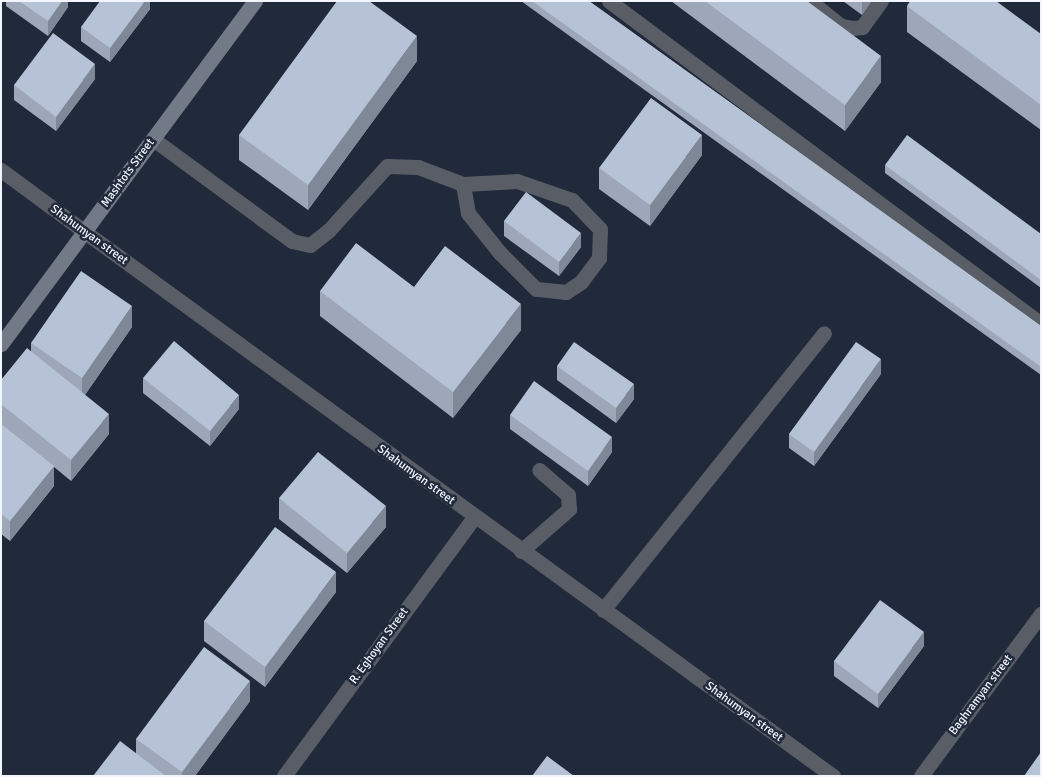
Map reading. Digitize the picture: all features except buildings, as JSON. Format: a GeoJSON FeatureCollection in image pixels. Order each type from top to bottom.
{"type":"FeatureCollection","features":[{"type":"Feature","properties":{"kind":"main road","name":"Mashtots Street"},"geometry":{"type":"LineString","coordinates":[[1,344],[255,1]]}},
{"type":"Feature","properties":{"kind":"street"},"geometry":{"type":"LineString","coordinates":[[609,1],[1041,324]]}},
{"type":"Feature","properties":{"kind":"street"},"geometry":{"type":"LineString","coordinates":[[810,1],[841,26],[854,28],[862,27],[881,1]]}},
{"type":"Feature","properties":{"kind":"street"},"geometry":{"type":"LineString","coordinates":[[154,139],[292,240],[310,245],[329,230],[387,166],[418,168],[463,184],[517,181],[572,200],[600,229],[599,258],[581,282],[566,292],[536,289],[500,253],[468,213],[463,184]]}},
{"type":"Feature","properties":{"kind":"street","name":"Shahumyan street"},"geometry":{"type":"LineString","coordinates":[[1,170],[474,517],[832,776]]}},
{"type":"Feature","properties":{"kind":"street"},"geometry":{"type":"LineString","coordinates":[[603,610],[824,334]]}},
{"type":"Feature","properties":{"kind":"street"},"geometry":{"type":"LineString","coordinates":[[521,551],[569,508],[568,495],[538,470]]}},
{"type":"Feature","properties":{"kind":"street","name":"R. Eghoyan Street"},"geometry":{"type":"LineString","coordinates":[[284,776],[474,517]]}},
{"type":"Feature","properties":{"kind":"street","name":"Baghramyan street"},"geometry":{"type":"LineString","coordinates":[[921,776],[1041,614]]}}]}
